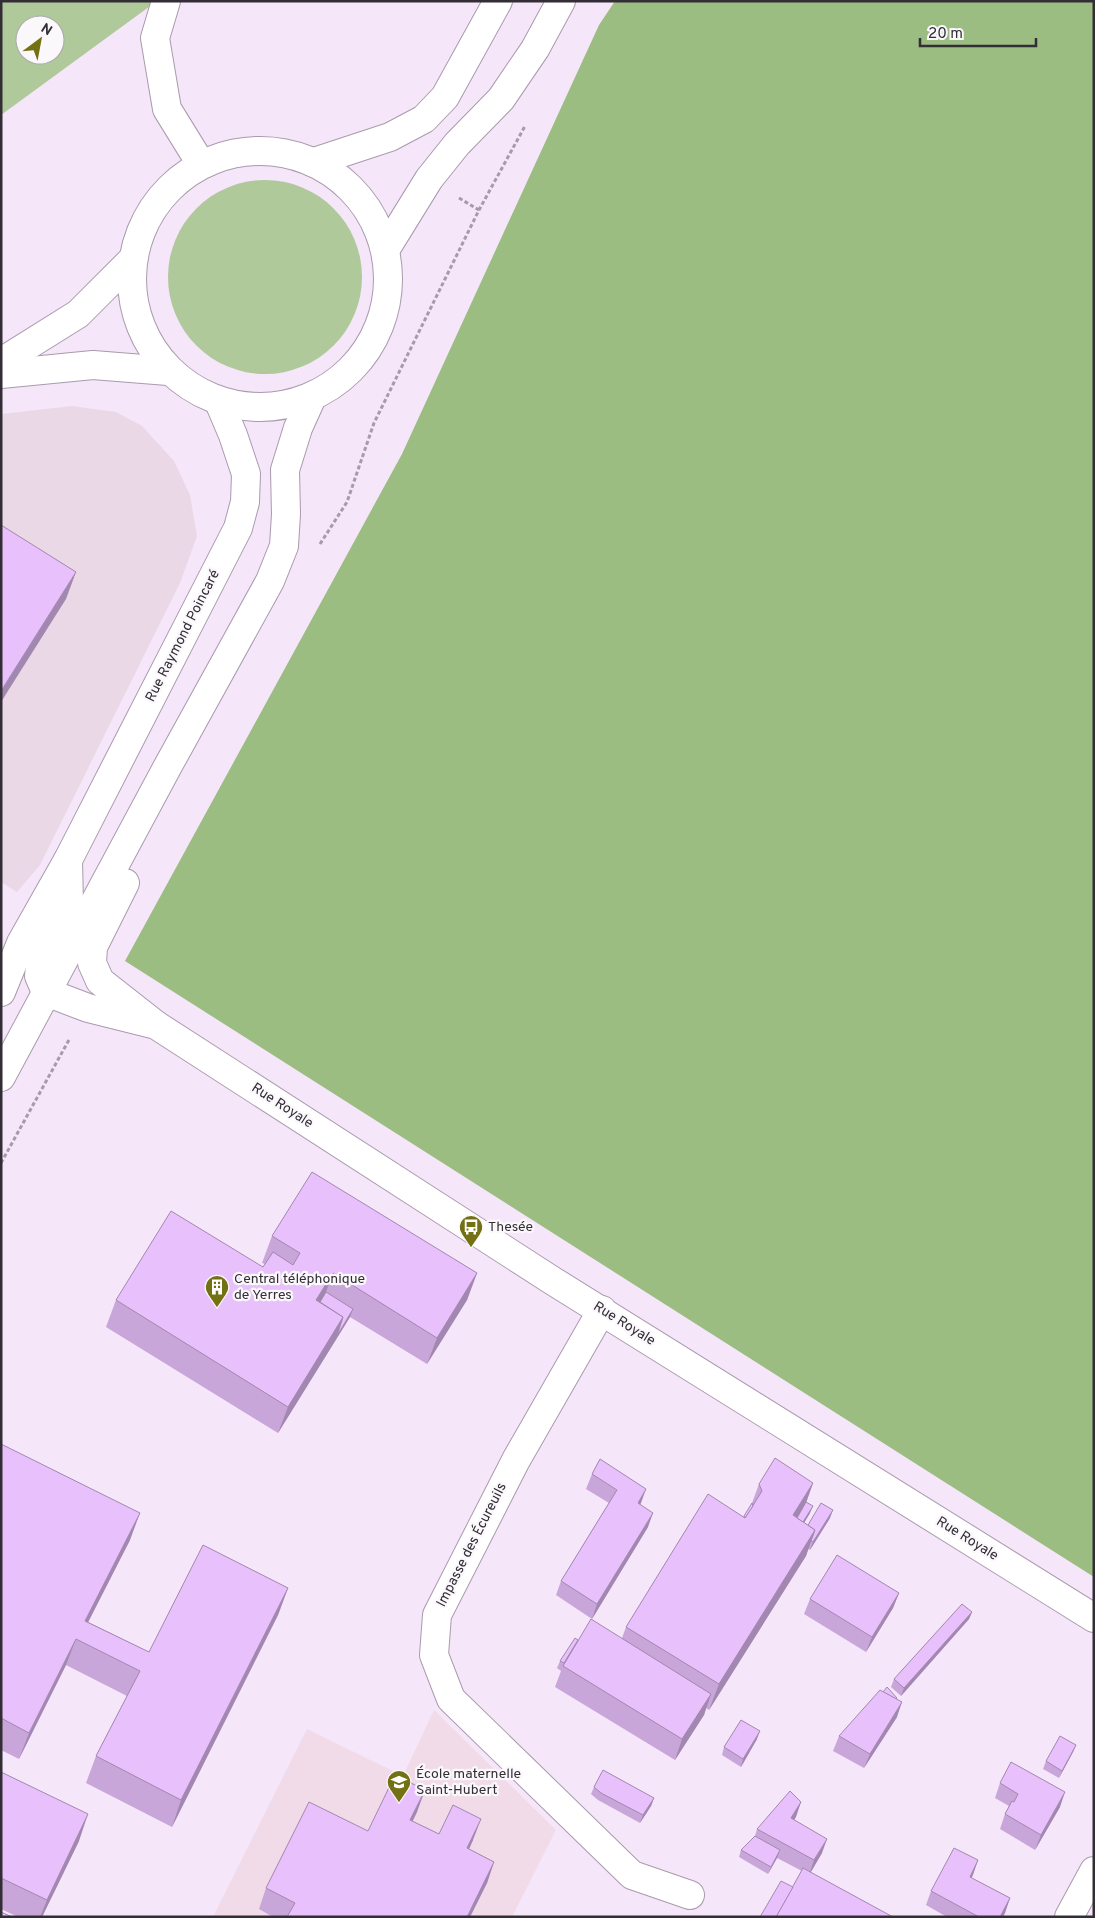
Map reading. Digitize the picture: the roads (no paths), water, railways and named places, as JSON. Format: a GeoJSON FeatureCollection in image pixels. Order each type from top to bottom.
{"type":"FeatureCollection","features":[{"type":"Feature","properties":{"kind":"main road"},"geometry":{"type":"LineString","coordinates":[[166,1],[156,38],[167,109],[201,164]]}},
{"type":"Feature","properties":{"kind":"main road"},"geometry":{"type":"LineString","coordinates":[[314,162],[390,137],[424,119],[445,97],[498,1]]}},
{"type":"Feature","properties":{"kind":"main road"},"geometry":{"type":"LineString","coordinates":[[386,247],[434,172],[457,144],[501,99],[535,49],[561,1]]}},
{"type":"Feature","properties":{"kind":"main road"},"geometry":{"type":"LineString","coordinates":[[283,150],[314,162],[344,182],[368,210],[386,247],[390,282],[382,316],[368,349],[341,380],[312,397],[282,407],[252,408],[219,402],[193,388],[168,370],[144,333],[131,298],[133,259],[144,222],[167,190],[201,164],[240,152],[283,150]]}},
{"type":"Feature","properties":{"kind":"main road"},"geometry":{"type":"LineString","coordinates":[[1,362],[78,314],[133,259]]}},
{"type":"Feature","properties":{"kind":"main road"},"geometry":{"type":"LineString","coordinates":[[1,374],[93,365],[168,370]]}},
{"type":"Feature","properties":{"kind":"main road"},"geometry":{"type":"LineString","coordinates":[[1,1077],[169,764],[270,581],[284,546],[286,514],[284,470],[298,428],[312,397]]}},
{"type":"Feature","properties":{"kind":"main road","name":"Rue Raymond Poincaré"},"geometry":{"type":"LineString","coordinates":[[1,992],[21,943],[68,860],[238,528],[244,502],[246,474],[233,435],[219,402]]}},
{"type":"Feature","properties":{"kind":"main road"},"geometry":{"type":"LineString","coordinates":[[156,1025],[100,981],[92,963],[93,947],[162,808],[169,764]]}},
{"type":"Feature","properties":{"kind":"main road","name":"Rue Raymond Poincaré"},"geometry":{"type":"LineString","coordinates":[[46,992],[39,976],[41,957],[69,904],[68,860]]}},
{"type":"Feature","properties":{"kind":"main road"},"geometry":{"type":"LineString","coordinates":[[46,992],[88,1008],[156,1025]]}},
{"type":"Feature","properties":{"kind":"main road","name":"Rue Royale"},"geometry":{"type":"LineString","coordinates":[[156,1025],[481,1235],[1094,1618]]}},
{"type":"Feature","properties":{"kind":"main road","name":"Impasse des Écureuils"},"geometry":{"type":"LineString","coordinates":[[602,1310],[516,1460],[437,1615],[434,1655],[451,1699],[632,1875],[690,1895]]}},
{"type":"Feature","properties":{"kind":"main road"},"geometry":{"type":"LineString","coordinates":[[1069,1917],[1094,1871]]}},
{"type":"Feature","properties":{"kind":"place","name":"Thesée"},"geometry":{"type":"Point","coordinates":[471,1248]}},
{"type":"Feature","properties":{"kind":"place","name":"Central téléphonique de Yerres"},"geometry":{"type":"Point","coordinates":[217,1308]}},
{"type":"Feature","properties":{"kind":"place","name":"École maternelle Saint-Hubert"},"geometry":{"type":"Point","coordinates":[399,1803]}}]}
